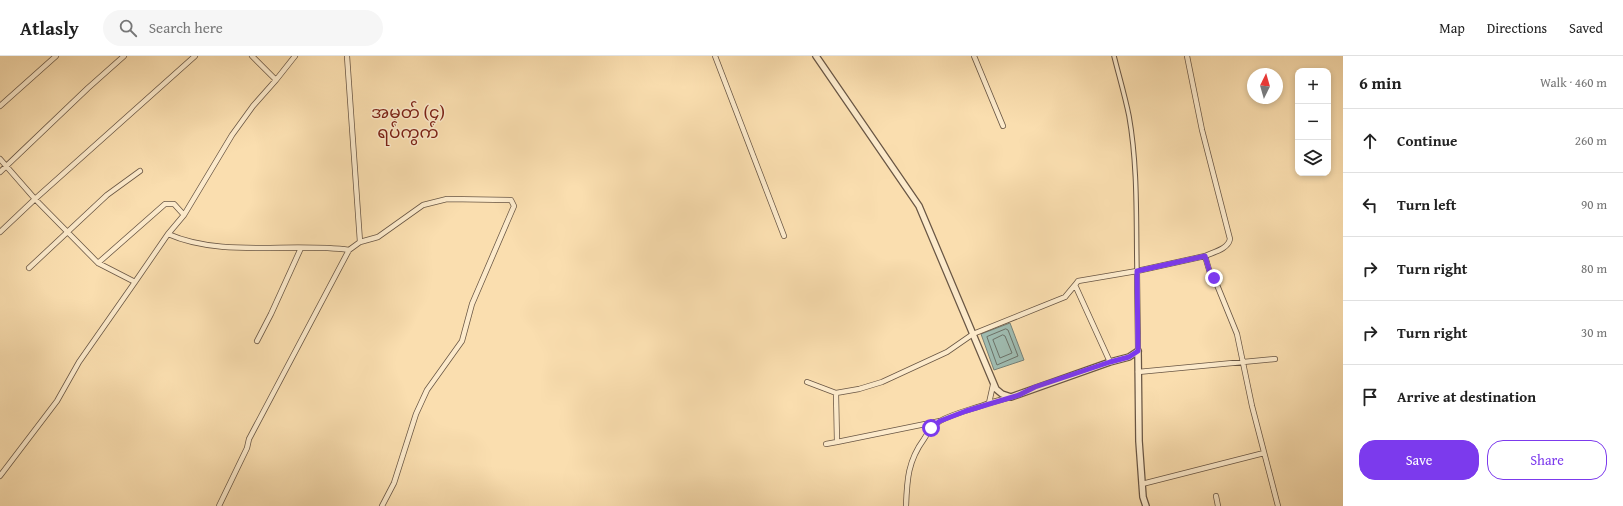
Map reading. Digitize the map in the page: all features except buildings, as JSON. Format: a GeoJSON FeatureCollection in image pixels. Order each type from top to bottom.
{"type":"FeatureCollection","features":[{"type":"Feature","properties":{"kind":"street"},"geometry":{"type":"LineString","coordinates":[[0,106],[56,56]]}},
{"type":"Feature","properties":{"kind":"street"},"geometry":{"type":"LineString","coordinates":[[0,172],[88,88],[124,56]]}},
{"type":"Feature","properties":{"kind":"street"},"geometry":{"type":"LineString","coordinates":[[0,232],[35,198],[195,56]]}},
{"type":"Feature","properties":{"kind":"street"},"geometry":{"type":"LineString","coordinates":[[252,56],[276,80]]}},
{"type":"Feature","properties":{"kind":"street"},"geometry":{"type":"LineString","coordinates":[[0,476],[56,401],[79,362],[168,234],[184,215],[232,135],[253,106],[295,56]]}},
{"type":"Feature","properties":{"kind":"street"},"geometry":{"type":"LineString","coordinates":[[347,56],[360,242]]}},
{"type":"Feature","properties":{"kind":"street"},"geometry":{"type":"LineString","coordinates":[[715,56],[784,236]]}},
{"type":"Feature","properties":{"kind":"street"},"geometry":{"type":"LineString","coordinates":[[816,56],[920,206],[994,385],[1002,394],[1011,397]]}},
{"type":"Feature","properties":{"kind":"street"},"geometry":{"type":"LineString","coordinates":[[974,56],[1002,126]]}},
{"type":"Feature","properties":{"kind":"street"},"geometry":{"type":"LineString","coordinates":[[1114,56],[1128,115],[1133,151],[1136,214],[1139,441],[1143,497],[1146,506]]}},
{"type":"Feature","properties":{"kind":"street"},"geometry":{"type":"LineString","coordinates":[[807,382],[836,392],[859,389],[882,382],[947,352],[973,334],[1065,297],[1078,281],[1137,271],[1205,256],[1224,248],[1229,243],[1230,239],[1202,130],[1187,56]]}},
{"type":"Feature","properties":{"kind":"street"},"geometry":{"type":"LineString","coordinates":[[0,159],[35,198],[98,263],[136,282]]}},
{"type":"Feature","properties":{"kind":"street"},"geometry":{"type":"LineString","coordinates":[[29,268],[107,195],[140,171]]}},
{"type":"Feature","properties":{"kind":"street"},"geometry":{"type":"LineString","coordinates":[[219,506],[249,439],[349,250],[360,242],[378,237],[423,205],[447,199],[511,200],[514,206],[472,304],[462,341],[427,390],[416,414],[394,483],[382,506]]}},
{"type":"Feature","properties":{"kind":"street"},"geometry":{"type":"LineString","coordinates":[[98,263],[165,204],[174,204],[184,215]]}},
{"type":"Feature","properties":{"kind":"street"},"geometry":{"type":"LineString","coordinates":[[168,234],[181,239],[204,244],[330,248],[349,250]]}},
{"type":"Feature","properties":{"kind":"street"},"geometry":{"type":"LineString","coordinates":[[258,341],[301,248]]}},
{"type":"Feature","properties":{"kind":"street"},"geometry":{"type":"LineString","coordinates":[[1205,256],[1210,273],[1215,280],[1237,334],[1264,453],[1278,506]]}},
{"type":"Feature","properties":{"kind":"street"},"geometry":{"type":"LineString","coordinates":[[1075,286],[1110,362]]}},
{"type":"Feature","properties":{"kind":"street"},"geometry":{"type":"LineString","coordinates":[[826,444],[940,421],[1110,362],[1129,357],[1138,351]]}},
{"type":"Feature","properties":{"kind":"street"},"geometry":{"type":"LineString","coordinates":[[1138,372],[1274,359]]}},
{"type":"Feature","properties":{"kind":"street"},"geometry":{"type":"LineString","coordinates":[[989,403],[994,385]]}},
{"type":"Feature","properties":{"kind":"street"},"geometry":{"type":"LineString","coordinates":[[836,392],[837,442]]}},
{"type":"Feature","properties":{"kind":"street"},"geometry":{"type":"LineString","coordinates":[[906,506],[910,464],[931,428],[940,421]]}},
{"type":"Feature","properties":{"kind":"street"},"geometry":{"type":"LineString","coordinates":[[1142,484],[1264,453]]}},
{"type":"Feature","properties":{"kind":"street"},"geometry":{"type":"LineString","coordinates":[[1216,496],[1218,506]]}},
{"type":"Feature","properties":{"kind":"water"},"geometry":{"type":"Polygon","coordinates":[[[1010,323],[1024,360],[994,370],[981,334],[1010,323]]]}},
{"type":"Feature","properties":{"kind":"district","name":"အမှတ် (၄) ရပ်ကွက်"},"geometry":{"type":"Point","coordinates":[408,122]}},
{"type":"Feature","properties":{"kind":"route"},"geometry":{"type":"LineString","coordinates":[[931,428],[940,421],[966,411],[1019,395],[1035,387],[1129,357],[1138,351],[1137,271],[1205,256],[1210,273],[1214,278]]}}]}
